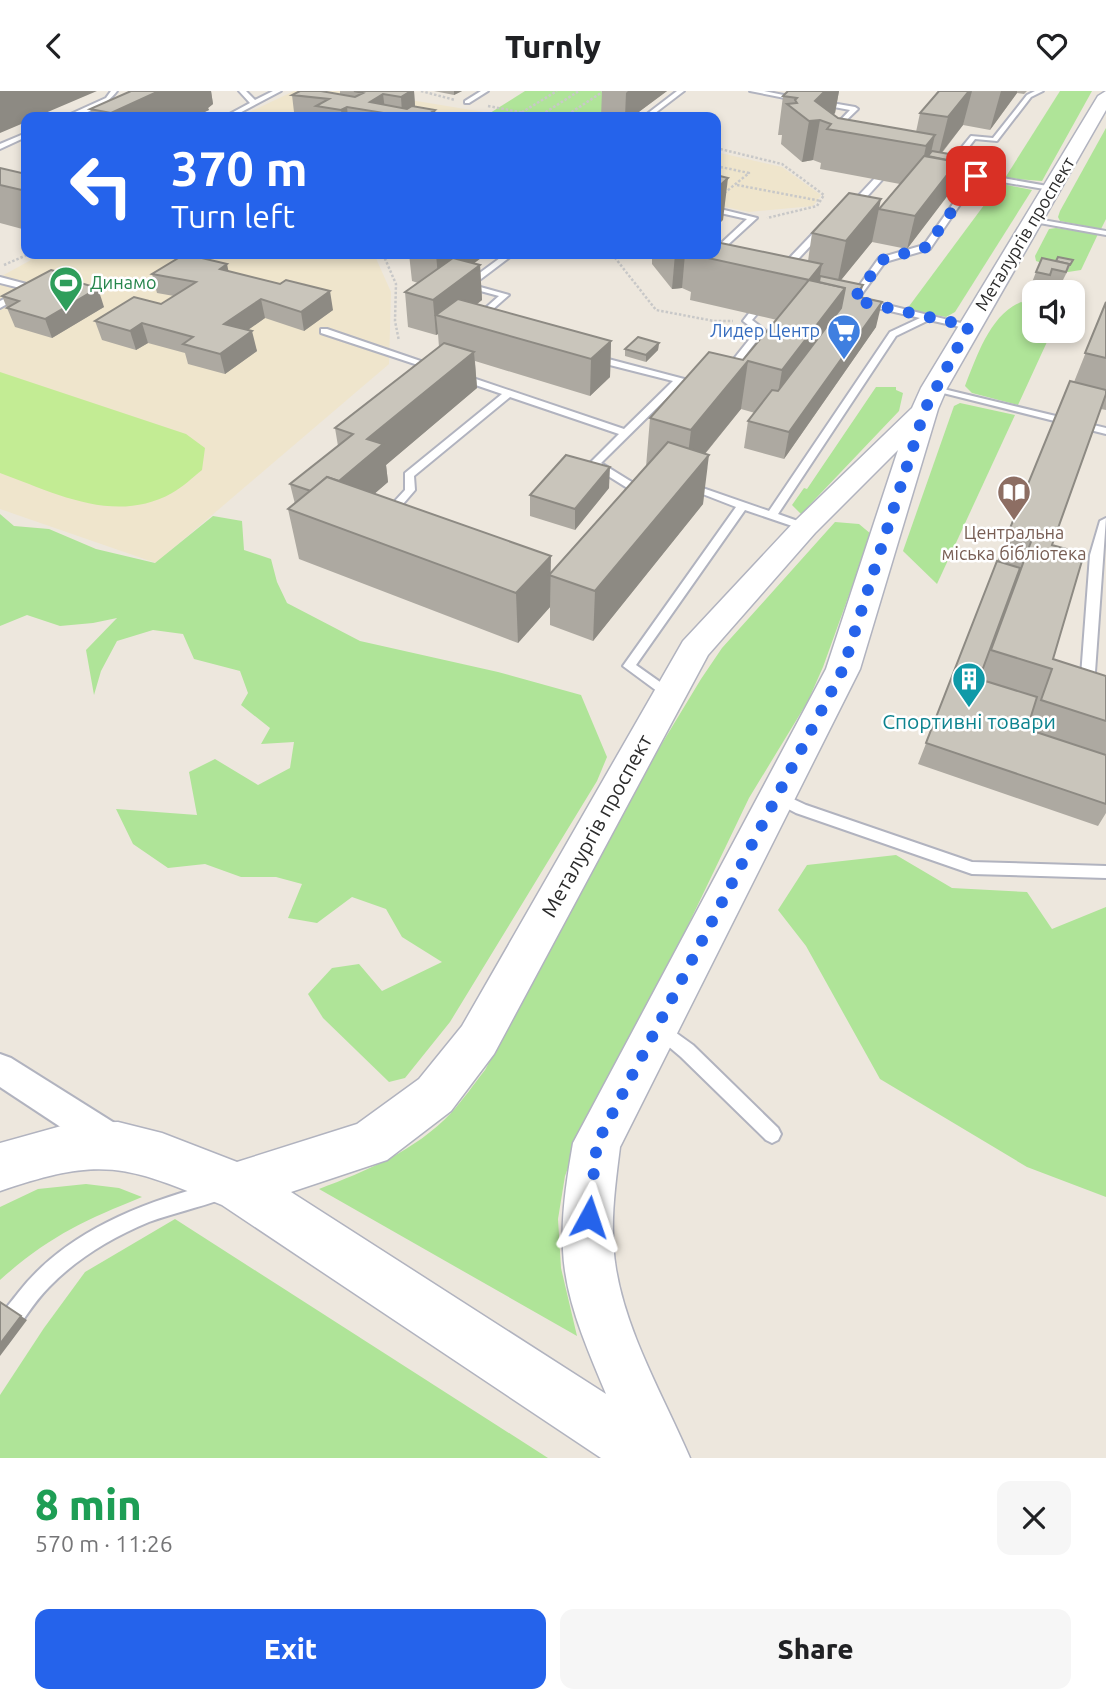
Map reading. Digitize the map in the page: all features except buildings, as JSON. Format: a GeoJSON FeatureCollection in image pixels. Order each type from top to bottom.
{"type":"FeatureCollection","features":[{"type":"Feature","properties":{"kind":"street","name":"Металургів проспект"},"geometry":{"type":"LineString","coordinates":[[661,1458],[621,1363],[594,1286],[588,1235],[589,1198],[597,1143],[775,795],[843,669],[930,399],[969,326],[1106,96]]}},
{"type":"Feature","properties":{"kind":"street","name":"Металургів проспект"},"geometry":{"type":"LineString","coordinates":[[237,1186],[370,1143],[435,1095],[478,1040],[695,649],[800,517],[930,399]]}},
{"type":"Feature","properties":{"kind":"street"},"geometry":{"type":"LineString","coordinates":[[800,517],[859,514],[887,526]]}},
{"type":"Feature","properties":{"kind":"street"},"geometry":{"type":"LineString","coordinates":[[0,1069],[119,1145],[178,1163],[237,1186],[608,1428],[646,1458]]}},
{"type":"Feature","properties":{"kind":"street"},"geometry":{"type":"LineString","coordinates":[[0,1167],[45,1151],[77,1146],[119,1145]]}},
{"type":"Feature","properties":{"kind":"lane"},"geometry":{"type":"LineString","coordinates":[[78,112],[108,99],[114,91]]}},
{"type":"Feature","properties":{"kind":"lane"},"geometry":{"type":"LineString","coordinates":[[242,91],[254,103]]}},
{"type":"Feature","properties":{"kind":"lane"},"geometry":{"type":"LineString","coordinates":[[237,112],[278,91]]}},
{"type":"Feature","properties":{"kind":"lane"},"geometry":{"type":"LineString","coordinates":[[467,102],[485,91]]}},
{"type":"Feature","properties":{"kind":"lane"},"geometry":{"type":"LineString","coordinates":[[653,112],[681,91]]}},
{"type":"Feature","properties":{"kind":"lane"},"geometry":{"type":"LineString","coordinates":[[753,91],[804,100]]}},
{"type":"Feature","properties":{"kind":"lane"},"geometry":{"type":"LineString","coordinates":[[947,170],[973,137],[995,140],[1029,96],[1040,91]]}},
{"type":"Feature","properties":{"kind":"lane"},"geometry":{"type":"LineString","coordinates":[[817,102],[855,109],[827,138]]}},
{"type":"Feature","properties":{"kind":"lane"},"geometry":{"type":"LineString","coordinates":[[0,146],[21,137]]}},
{"type":"Feature","properties":{"kind":"lane"},"geometry":{"type":"LineString","coordinates":[[934,168],[1053,189]]}},
{"type":"Feature","properties":{"kind":"lane"},"geometry":{"type":"LineString","coordinates":[[853,300],[882,260],[927,247],[976,176]]}},
{"type":"Feature","properties":{"kind":"lane"},"geometry":{"type":"LineString","coordinates":[[847,213],[878,180]]}},
{"type":"Feature","properties":{"kind":"lane"},"geometry":{"type":"LineString","coordinates":[[721,211],[753,218]]}},
{"type":"Feature","properties":{"kind":"lane"},"geometry":{"type":"LineString","coordinates":[[721,247],[753,218]]}},
{"type":"Feature","properties":{"kind":"lane"},"geometry":{"type":"LineString","coordinates":[[1034,220],[1106,233]]}},
{"type":"Feature","properties":{"kind":"lane"},"geometry":{"type":"LineString","coordinates":[[772,282],[822,226],[840,221]]}},
{"type":"Feature","properties":{"kind":"lane"},"geometry":{"type":"LineString","coordinates":[[483,330],[470,327],[505,295],[466,286],[503,259]]}},
{"type":"Feature","properties":{"kind":"lane"},"geometry":{"type":"LineString","coordinates":[[0,280],[31,288],[0,305]]}},
{"type":"Feature","properties":{"kind":"lane"},"geometry":{"type":"LineString","coordinates":[[839,297],[969,326]]}},
{"type":"Feature","properties":{"kind":"lane"},"geometry":{"type":"LineString","coordinates":[[674,486],[688,486],[743,505],[800,517],[893,334],[928,317]]}},
{"type":"Feature","properties":{"kind":"lane"},"geometry":{"type":"LineString","coordinates":[[722,379],[761,330],[750,318]]}},
{"type":"Feature","properties":{"kind":"lane"},"geometry":{"type":"LineString","coordinates":[[324,331],[626,433]]}},
{"type":"Feature","properties":{"kind":"lane"},"geometry":{"type":"LineString","coordinates":[[588,357],[714,388]]}},
{"type":"Feature","properties":{"kind":"lane"},"geometry":{"type":"LineString","coordinates":[[660,487],[633,487],[594,464],[680,380]]}},
{"type":"Feature","properties":{"kind":"lane"},"geometry":{"type":"LineString","coordinates":[[378,526],[410,490],[409,475],[509,393]]}},
{"type":"Feature","properties":{"kind":"lane"},"geometry":{"type":"LineString","coordinates":[[930,399],[1106,431]]}},
{"type":"Feature","properties":{"kind":"lane"},"geometry":{"type":"LineString","coordinates":[[625,497],[633,487]]}},
{"type":"Feature","properties":{"kind":"lane"},"geometry":{"type":"LineString","coordinates":[[670,694],[629,666],[743,505]]}},
{"type":"Feature","properties":{"kind":"lane"},"geometry":{"type":"LineString","coordinates":[[1106,521],[1096,555],[1086,703],[1106,709]]}},
{"type":"Feature","properties":{"kind":"lane"},"geometry":{"type":"LineString","coordinates":[[775,795],[801,809],[972,868],[1106,872]]}},
{"type":"Feature","properties":{"kind":"lane"},"geometry":{"type":"LineString","coordinates":[[656,1027],[687,1051],[772,1134]]}},
{"type":"Feature","properties":{"kind":"lane"},"geometry":{"type":"LineString","coordinates":[[0,1336],[43,1279],[94,1238],[165,1205],[237,1186]]}},
{"type":"Feature","properties":{"kind":"path"},"geometry":{"type":"LineString","coordinates":[[421,91],[517,112]]}},
{"type":"Feature","properties":{"kind":"path"},"geometry":{"type":"LineString","coordinates":[[524,112],[556,91]]}},
{"type":"Feature","properties":{"kind":"path"},"geometry":{"type":"LineString","coordinates":[[546,112],[579,91]]}},
{"type":"Feature","properties":{"kind":"path"},"geometry":{"type":"LineString","coordinates":[[572,112],[604,91]]}},
{"type":"Feature","properties":{"kind":"path"},"geometry":{"type":"LineString","coordinates":[[721,149],[782,164],[824,195],[817,206],[765,218],[753,218]]}},
{"type":"Feature","properties":{"kind":"path"},"geometry":{"type":"LineString","coordinates":[[721,167],[749,173],[721,195]]}},
{"type":"Feature","properties":{"kind":"path"},"geometry":{"type":"LineString","coordinates":[[737,185],[821,201]]}},
{"type":"Feature","properties":{"kind":"path"},"geometry":{"type":"LineString","coordinates":[[0,267],[21,258]]}},
{"type":"Feature","properties":{"kind":"path"},"geometry":{"type":"LineString","coordinates":[[385,259],[396,284],[395,321],[402,357]]}},
{"type":"Feature","properties":{"kind":"path"},"geometry":{"type":"LineString","coordinates":[[616,259],[656,310],[714,321],[750,318]]}},
{"type":"Feature","properties":{"kind":"shaded area"},"geometry":{"type":"Polygon","coordinates":[[[294,91],[401,91],[404,99],[484,112],[250,112],[294,91]]]}},
{"type":"Feature","properties":{"kind":"shaded area"},"geometry":{"type":"Polygon","coordinates":[[[721,153],[782,167],[821,195],[813,206],[749,212],[721,206],[721,153]]]}},
{"type":"Feature","properties":{"kind":"shaded area"},"geometry":{"type":"Polygon","coordinates":[[[33,259],[376,259],[391,292],[389,364],[156,563],[0,509],[0,277],[33,259]]]}},
{"type":"Feature","properties":{"kind":"green space"},"geometry":{"type":"Polygon","coordinates":[[[525,91],[633,91],[603,112],[492,112],[525,91]]]}},
{"type":"Feature","properties":{"kind":"green space"},"geometry":{"type":"Polygon","coordinates":[[[1060,91],[1092,91],[1042,181],[1005,178],[1060,91]]]}},
{"type":"Feature","properties":{"kind":"green space"},"geometry":{"type":"Polygon","coordinates":[[[1106,128],[1106,219],[1101,229],[1060,221],[1060,211],[1106,128]]]}},
{"type":"Feature","properties":{"kind":"green space"},"geometry":{"type":"Polygon","coordinates":[[[1002,184],[1032,190],[955,312],[946,317],[907,309],[996,189],[1002,184]]]}},
{"type":"Feature","properties":{"kind":"green space"},"geometry":{"type":"Polygon","coordinates":[[[1049,229],[1098,234],[1081,270],[1068,272],[1036,261],[1035,256],[1049,229]]]}},
{"type":"Feature","properties":{"kind":"green space"},"geometry":{"type":"Polygon","coordinates":[[[1022,302],[1022,343],[1046,343],[1018,405],[972,393],[965,386],[986,338],[1010,308],[1022,302]]]}},
{"type":"Feature","properties":{"kind":"green space"},"geometry":{"type":"Polygon","coordinates":[[[0,372],[186,434],[205,448],[202,470],[172,493],[150,502],[129,506],[85,503],[0,473],[0,372]]]}},
{"type":"Feature","properties":{"kind":"green space"},"geometry":{"type":"Polygon","coordinates":[[[876,387],[896,387],[896,390],[903,393],[899,411],[801,514],[792,505],[804,488],[807,489],[876,387]]]}},
{"type":"Feature","properties":{"kind":"green space"},"geometry":{"type":"Polygon","coordinates":[[[960,403],[1015,415],[937,584],[903,551],[954,406],[960,403]]]}},
{"type":"Feature","properties":{"kind":"green space"},"geometry":{"type":"Polygon","coordinates":[[[0,514],[14,526],[49,529],[96,549],[155,563],[213,516],[242,521],[244,550],[271,559],[277,582],[287,603],[360,641],[498,672],[581,695],[607,757],[597,781],[450,1022],[405,1078],[389,1082],[323,1018],[308,994],[332,968],[359,964],[382,991],[442,962],[402,937],[386,909],[352,897],[317,923],[288,918],[302,884],[276,877],[241,877],[205,864],[168,868],[133,844],[116,809],[197,815],[189,772],[215,759],[258,785],[290,768],[294,742],[261,744],[270,728],[241,705],[248,693],[240,671],[194,659],[183,634],[153,630],[117,641],[101,671],[94,695],[86,650],[117,618],[60,626],[27,615],[0,626],[0,514]]]}},
{"type":"Feature","properties":{"kind":"green space"},"geometry":{"type":"Polygon","coordinates":[[[835,522],[859,524],[871,534],[823,667],[808,701],[749,798],[646,1013],[581,1133],[565,1176],[558,1219],[561,1268],[577,1336],[319,1189],[389,1159],[422,1138],[451,1113],[485,1070],[655,755],[701,679],[722,648],[835,522]]]}},
{"type":"Feature","properties":{"kind":"green space"},"geometry":{"type":"Polygon","coordinates":[[[896,855],[952,888],[1027,892],[1052,929],[1106,907],[1106,1197],[1027,1167],[880,1079],[806,946],[778,910],[807,865],[896,855]]]}},
{"type":"Feature","properties":{"kind":"green space"},"geometry":{"type":"Polygon","coordinates":[[[86,1184],[119,1188],[142,1197],[67,1231],[34,1252],[0,1280],[0,1207],[38,1189],[86,1184]]]}},
{"type":"Feature","properties":{"kind":"green space"},"geometry":{"type":"Polygon","coordinates":[[[175,1219],[548,1458],[0,1458],[0,1395],[85,1272],[175,1219]]]}},
{"type":"Feature","properties":{"kind":"place","name":"Динамо"},"geometry":{"type":"Point","coordinates":[66,313]}},
{"type":"Feature","properties":{"kind":"place","name":"Лидер Центр"},"geometry":{"type":"Point","coordinates":[844,361]}},
{"type":"Feature","properties":{"kind":"place","name":"Центральна міська бібліотека"},"geometry":{"type":"Point","coordinates":[1014,522]}},
{"type":"Feature","properties":{"kind":"place","name":"Спортивні товари"},"geometry":{"type":"Point","coordinates":[969,709]}},
{"type":"Feature","properties":{"kind":"route"},"geometry":{"type":"LineString","coordinates":[[589,1217],[597,1143],[775,795],[843,669],[925,409],[969,326],[853,300],[882,260],[927,247],[976,176]]}}]}
